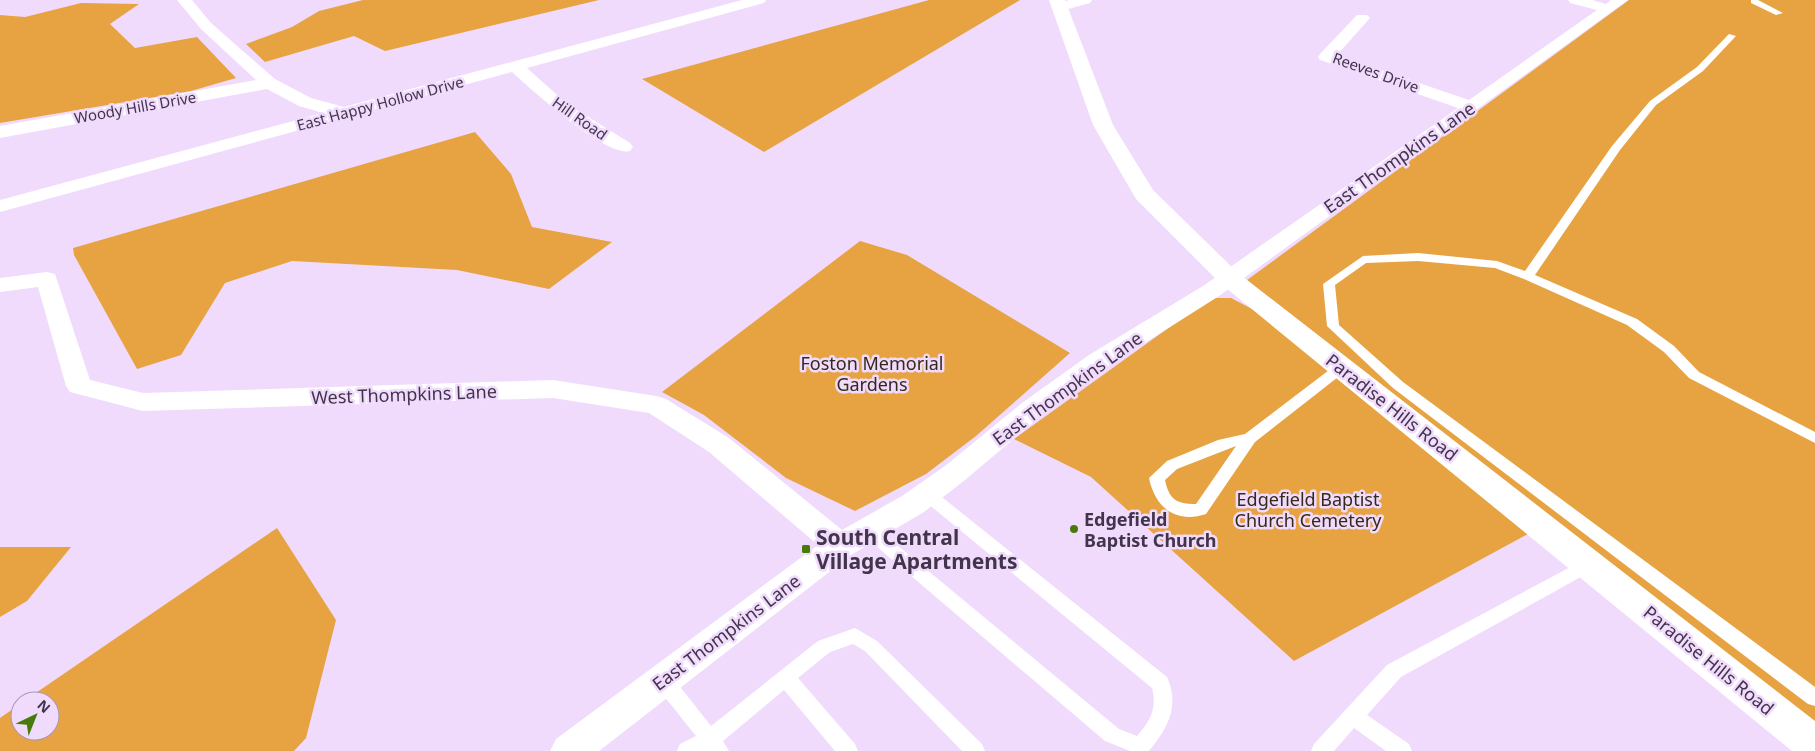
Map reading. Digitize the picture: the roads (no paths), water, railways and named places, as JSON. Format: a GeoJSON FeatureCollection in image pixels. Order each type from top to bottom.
{"type":"FeatureCollection","features":[{"type":"Feature","properties":{"kind":"street"},"geometry":{"type":"LineString","coordinates":[[184,0],[206,26],[269,83],[305,102],[341,112]]}},
{"type":"Feature","properties":{"kind":"street","name":"East Happy Hollow Drive"},"geometry":{"type":"LineString","coordinates":[[0,206],[759,0]]}},
{"type":"Feature","properties":{"kind":"street"},"geometry":{"type":"LineString","coordinates":[[1059,3],[1085,0]]}},
{"type":"Feature","properties":{"kind":"street"},"geometry":{"type":"LineString","coordinates":[[1575,0],[1615,5]]}},
{"type":"Feature","properties":{"kind":"street","name":"Paradise Hills Road"},"geometry":{"type":"LineString","coordinates":[[1059,3],[1103,124],[1144,194],[1229,278],[1815,745]]}},
{"type":"Feature","properties":{"kind":"street","name":"East Thompkins Lane"},"geometry":{"type":"LineString","coordinates":[[569,751],[840,546],[927,494],[1032,409],[1098,361],[1212,291],[1470,106],[1615,5]]}},
{"type":"Feature","properties":{"kind":"street","name":"Reeves Drive"},"geometry":{"type":"LineString","coordinates":[[1362,18],[1326,57],[1470,106]]}},
{"type":"Feature","properties":{"kind":"street","name":"Hill Road"},"geometry":{"type":"LineString","coordinates":[[516,67],[560,107],[623,147]]}},
{"type":"Feature","properties":{"kind":"street","name":"Woody Hills Drive"},"geometry":{"type":"LineString","coordinates":[[0,132],[269,83]]}},
{"type":"Feature","properties":{"kind":"street","name":"West Thompkins Lane"},"geometry":{"type":"LineString","coordinates":[[0,285],[47,279],[80,386],[143,402],[553,389],[656,405],[719,445],[840,546]]}},
{"type":"Feature","properties":{"kind":"lane"},"geometry":{"type":"LineString","coordinates":[[1754,1],[1779,13]]}},
{"type":"Feature","properties":{"kind":"lane"},"geometry":{"type":"LineString","coordinates":[[1528,276],[1616,148],[1653,103],[1700,69],[1732,36]]}},
{"type":"Feature","properties":{"kind":"lane"},"geometry":{"type":"LineString","coordinates":[[1815,438],[1694,375],[1669,349],[1632,322],[1528,276],[1497,265],[1418,256],[1363,260],[1329,284],[1333,326],[1398,385],[1815,698]]}},
{"type":"Feature","properties":{"kind":"lane"},"geometry":{"type":"LineString","coordinates":[[1250,438],[1224,444],[1172,465],[1157,478],[1160,496],[1176,510],[1200,510],[1250,438],[1342,367]]}},
{"type":"Feature","properties":{"kind":"lane"},"geometry":{"type":"LineString","coordinates":[[868,530],[1112,735],[1141,746],[1161,723],[1165,698],[1160,683],[927,494]]}},
{"type":"Feature","properties":{"kind":"lane"},"geometry":{"type":"LineString","coordinates":[[1321,751],[1394,671],[1590,564]]}},
{"type":"Feature","properties":{"kind":"lane"},"geometry":{"type":"LineString","coordinates":[[687,751],[714,745],[785,678],[824,646],[855,636],[871,646],[975,751]]}},
{"type":"Feature","properties":{"kind":"lane"},"geometry":{"type":"LineString","coordinates":[[785,678],[848,751]]}},
{"type":"Feature","properties":{"kind":"lane"},"geometry":{"type":"LineString","coordinates":[[663,680],[714,745]]}},
{"type":"Feature","properties":{"kind":"lane"},"geometry":{"type":"LineString","coordinates":[[1353,716],[1402,751]]}},
{"type":"Feature","properties":{"kind":"place","name":"Edgefield Baptist Church"},"geometry":{"type":"Point","coordinates":[1074,529]}},
{"type":"Feature","properties":{"kind":"place","name":"South Central Village Apartments"},"geometry":{"type":"Point","coordinates":[806,549]}},
{"type":"Feature","properties":{"kind":"park label","name":"Foston Memorial Gardens"},"geometry":{"type":"Point","coordinates":[872,373]}},
{"type":"Feature","properties":{"kind":"park label","name":"Edgefield Baptist Church Cemetery"},"geometry":{"type":"Point","coordinates":[1308,509]}}]}
